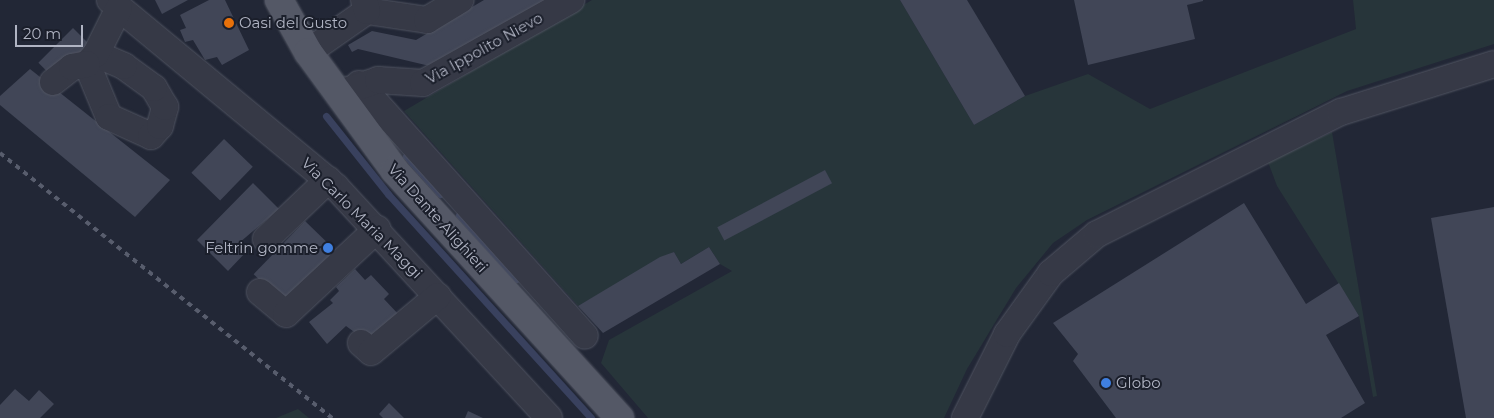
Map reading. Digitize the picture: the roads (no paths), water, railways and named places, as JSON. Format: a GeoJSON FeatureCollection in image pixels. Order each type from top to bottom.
{"type":"FeatureCollection","features":[{"type":"Feature","properties":{"kind":"main road","name":"Via Dante Alighieri"},"geometry":{"type":"LineString","coordinates":[[279,0],[308,52],[348,90],[395,171],[620,418]]}},
{"type":"Feature","properties":{"kind":"street"},"geometry":{"type":"LineString","coordinates":[[308,52],[365,6],[427,20],[460,0]]}},
{"type":"Feature","properties":{"kind":"street","name":"Via Ippolito Nievo"},"geometry":{"type":"LineString","coordinates":[[348,90],[423,83],[571,0]]}},
{"type":"Feature","properties":{"kind":"street"},"geometry":{"type":"LineString","coordinates":[[53,82],[72,67],[92,59],[124,66],[154,88],[165,106],[160,126],[145,144],[109,117],[92,59],[114,4]]}},
{"type":"Feature","properties":{"kind":"street","name":"Via Carlo Maria Maggi"},"geometry":{"type":"LineString","coordinates":[[114,4],[328,180],[377,229],[438,296],[535,413]]}},
{"type":"Feature","properties":{"kind":"street"},"geometry":{"type":"LineString","coordinates":[[965,418],[1018,319],[1051,273],[1097,234],[1341,112],[1494,64]]}},
{"type":"Feature","properties":{"kind":"street"},"geometry":{"type":"LineString","coordinates":[[348,90],[585,336]]}},
{"type":"Feature","properties":{"kind":"street"},"geometry":{"type":"LineString","coordinates":[[266,239],[328,180]]}},
{"type":"Feature","properties":{"kind":"street"},"geometry":{"type":"LineString","coordinates":[[260,292],[286,314],[377,229]]}},
{"type":"Feature","properties":{"kind":"street"},"geometry":{"type":"LineString","coordinates":[[361,343],[371,352],[438,296]]}},
{"type":"Feature","properties":{"kind":"waterway"},"geometry":{"type":"LineString","coordinates":[[326,116],[388,194],[591,418]]}},
{"type":"Feature","properties":{"kind":"waterway"},"geometry":{"type":"LineString","coordinates":[[406,156],[440,194]]}},
{"type":"Feature","properties":{"kind":"waterway"},"geometry":{"type":"LineString","coordinates":[[459,215],[516,279]]}},
{"type":"Feature","properties":{"kind":"railway"},"geometry":{"type":"LineString","coordinates":[[0,153],[332,418]]}},
{"type":"Feature","properties":{"kind":"place","name":"Oasi del Gusto"},"geometry":{"type":"Point","coordinates":[229,23]}},
{"type":"Feature","properties":{"kind":"place","name":"Feltrin gomme"},"geometry":{"type":"Point","coordinates":[328,248]}},
{"type":"Feature","properties":{"kind":"place","name":"Globo"},"geometry":{"type":"Point","coordinates":[1106,383]}}]}
